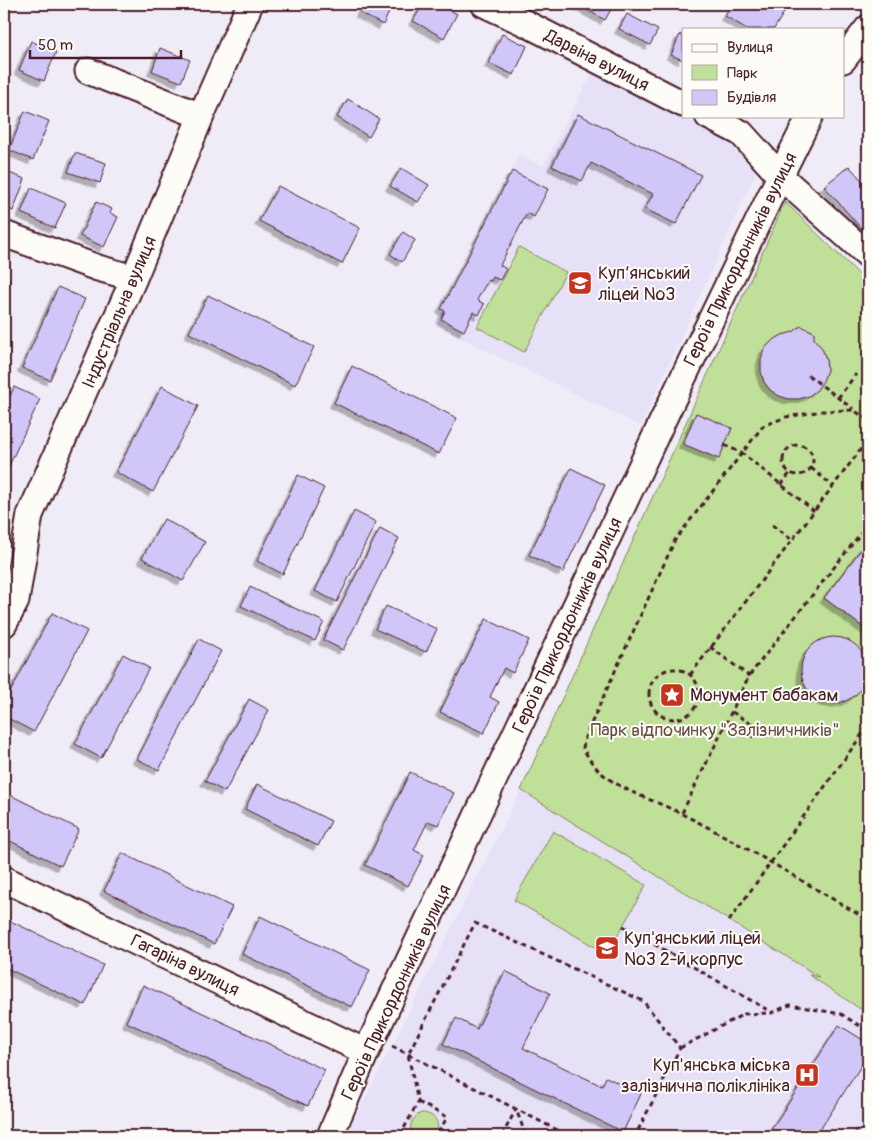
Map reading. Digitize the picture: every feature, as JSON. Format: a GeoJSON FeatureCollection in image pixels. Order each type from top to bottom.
{"type":"FeatureCollection","features":[{"type":"Feature","properties":{"kind":"street","name":"Індустріальна вулиця"},"geometry":{"type":"LineString","coordinates":[[4,624],[16,601],[30,515],[134,278],[250,4]]}},
{"type":"Feature","properties":{"kind":"street","name":"Дарвіна вулиця"},"geometry":{"type":"LineString","coordinates":[[484,4],[682,103]]}},
{"type":"Feature","properties":{"kind":"street"},"geometry":{"type":"LineString","coordinates":[[844,59],[868,28]]}},
{"type":"Feature","properties":{"kind":"street"},"geometry":{"type":"LineString","coordinates":[[88,71],[201,116]]}},
{"type":"Feature","properties":{"kind":"street"},"geometry":{"type":"LineString","coordinates":[[712,118],[741,133],[780,176],[868,255]]}},
{"type":"Feature","properties":{"kind":"street","name":"Героїв Прикордонників вулиця"},"geometry":{"type":"LineString","coordinates":[[330,1136],[370,1044],[650,446],[809,118]]}},
{"type":"Feature","properties":{"kind":"street"},"geometry":{"type":"LineString","coordinates":[[4,234],[98,268],[134,278]]}},
{"type":"Feature","properties":{"kind":"street","name":"Гагаріна вулиця"},"geometry":{"type":"LineString","coordinates":[[4,878],[370,1044]]}},
{"type":"Feature","properties":{"kind":"path"},"geometry":{"type":"LineString","coordinates":[[838,398],[856,374]]}},
{"type":"Feature","properties":{"kind":"path"},"geometry":{"type":"LineString","coordinates":[[808,375],[868,419]]}},
{"type":"Feature","properties":{"kind":"path"},"geometry":{"type":"LineString","coordinates":[[854,410],[822,411],[786,417],[763,426],[675,540],[585,737],[583,748],[590,761],[611,780],[682,813],[771,862],[868,920]]}},
{"type":"Feature","properties":{"kind":"path"},"geometry":{"type":"LineString","coordinates":[[690,675],[868,440]]}},
{"type":"Feature","properties":{"kind":"path"},"geometry":{"type":"LineString","coordinates":[[724,445],[742,454],[814,511]]}},
{"type":"Feature","properties":{"kind":"path"},"geometry":{"type":"LineString","coordinates":[[803,446],[808,449],[813,458],[811,468],[804,474],[794,475],[790,473],[783,466],[783,457],[788,448],[803,446]]}},
{"type":"Feature","properties":{"kind":"path"},"geometry":{"type":"LineString","coordinates":[[811,468],[833,486]]}},
{"type":"Feature","properties":{"kind":"path"},"geometry":{"type":"LineString","coordinates":[[781,485],[790,473]]}},
{"type":"Feature","properties":{"kind":"path"},"geometry":{"type":"LineString","coordinates":[[682,813],[749,676],[868,524]]}},
{"type":"Feature","properties":{"kind":"path"},"geometry":{"type":"LineString","coordinates":[[772,525],[792,540]]}},
{"type":"Feature","properties":{"kind":"path"},"geometry":{"type":"LineString","coordinates":[[710,647],[749,676]]}},
{"type":"Feature","properties":{"kind":"path"},"geometry":{"type":"LineString","coordinates":[[671,669],[690,675],[698,686],[699,694],[698,703],[694,710],[680,719],[664,718],[657,714],[648,700],[650,684],[655,677],[671,669]]}},
{"type":"Feature","properties":{"kind":"path"},"geometry":{"type":"LineString","coordinates":[[732,712],[757,727],[751,739]]}},
{"type":"Feature","properties":{"kind":"path"},"geometry":{"type":"LineString","coordinates":[[729,921],[868,726]]}},
{"type":"Feature","properties":{"kind":"path"},"geometry":{"type":"LineString","coordinates":[[400,1136],[418,1102],[408,1054],[475,924],[643,1001],[680,1048]]}},
{"type":"Feature","properties":{"kind":"path"},"geometry":{"type":"LineString","coordinates":[[623,926],[771,1013]]}},
{"type":"Feature","properties":{"kind":"path"},"geometry":{"type":"LineString","coordinates":[[635,1136],[680,1048],[744,1014],[771,1013],[790,1005],[841,1014],[868,1031]]}},
{"type":"Feature","properties":{"kind":"path"},"geometry":{"type":"LineString","coordinates":[[370,1044],[408,1054],[569,1136]]}},
{"type":"Feature","properties":{"kind":"path"},"geometry":{"type":"LineString","coordinates":[[418,1102],[447,1117],[437,1136]]}},
{"type":"Feature","properties":{"kind":"path"},"geometry":{"type":"LineString","coordinates":[[502,1136],[516,1110]]}},
{"type":"Feature","properties":{"kind":"path"},"geometry":{"type":"LineString","coordinates":[[516,1110],[526,1136]]}},
{"type":"Feature","properties":{"kind":"shaded area","name":"Куп’янський ліцей №3"},"geometry":{"type":"Polygon","coordinates":[[[594,69],[682,116],[682,118],[685,118],[745,150],[753,160],[754,177],[641,426],[434,325],[519,155],[543,166],[594,69]]]}},
{"type":"Feature","properties":{"kind":"shaded area","name":"Куп'янський ліцей №3 2-й корпус"},"geometry":{"type":"Polygon","coordinates":[[[521,790],[821,978],[810,976],[868,1014],[868,1136],[346,1136],[521,790]]]}},
{"type":"Feature","properties":{"kind":"green space","name":"Парк відпочинку \"Залізничників\""},"geometry":{"type":"Polygon","coordinates":[[[785,202],[868,283],[868,540],[824,598],[868,631],[868,1014],[809,975],[819,977],[521,790],[785,202]]]}},
{"type":"Feature","properties":{"kind":"green space"},"geometry":{"type":"Polygon","coordinates":[[[519,247],[566,272],[524,352],[477,327],[519,247]]]}},
{"type":"Feature","properties":{"kind":"green space"},"geometry":{"type":"Polygon","coordinates":[[[553,831],[646,885],[607,954],[514,900],[553,831]]]}},
{"type":"Feature","properties":{"kind":"green space"},"geometry":{"type":"Polygon","coordinates":[[[421,1113],[426,1113],[436,1120],[438,1127],[435,1136],[413,1136],[411,1123],[421,1113]]]}},
{"type":"Feature","properties":{"kind":"building"},"geometry":{"type":"Polygon","coordinates":[[[364,4],[393,4],[383,25],[360,13],[364,4]]]}},
{"type":"Feature","properties":{"kind":"building"},"geometry":{"type":"Polygon","coordinates":[[[423,4],[438,4],[457,14],[444,38],[413,21],[423,4]]]}},
{"type":"Feature","properties":{"kind":"building"},"geometry":{"type":"Polygon","coordinates":[[[576,4],[614,4],[605,20],[576,4]]]}},
{"type":"Feature","properties":{"kind":"building"},"geometry":{"type":"Polygon","coordinates":[[[733,4],[789,4],[775,28],[745,28],[725,16],[733,4]]]}},
{"type":"Feature","properties":{"kind":"building"},"geometry":{"type":"Polygon","coordinates":[[[627,14],[658,30],[650,45],[619,29],[627,14]]]}},
{"type":"Feature","properties":{"kind":"building"},"geometry":{"type":"Polygon","coordinates":[[[502,34],[527,46],[514,75],[489,63],[502,34]]]}},
{"type":"Feature","properties":{"kind":"building"},"geometry":{"type":"Polygon","coordinates":[[[680,34],[682,35],[682,60],[671,55],[680,34]]]}},
{"type":"Feature","properties":{"kind":"building"},"geometry":{"type":"Polygon","coordinates":[[[31,41],[56,52],[44,81],[19,70],[31,41]]]}},
{"type":"Feature","properties":{"kind":"building"},"geometry":{"type":"Polygon","coordinates":[[[160,48],[190,60],[181,82],[152,71],[160,48]]]}},
{"type":"Feature","properties":{"kind":"building"},"geometry":{"type":"Polygon","coordinates":[[[348,99],[379,119],[369,137],[337,117],[348,99]]]}},
{"type":"Feature","properties":{"kind":"building"},"geometry":{"type":"Polygon","coordinates":[[[25,111],[49,121],[33,160],[9,150],[25,111]]]}},
{"type":"Feature","properties":{"kind":"building"},"geometry":{"type":"Polygon","coordinates":[[[578,114],[701,175],[676,224],[645,209],[653,194],[591,163],[582,181],[552,166],[578,114]]]}},
{"type":"Feature","properties":{"kind":"building"},"geometry":{"type":"Polygon","coordinates":[[[75,153],[106,163],[100,183],[68,172],[75,153]]]}},
{"type":"Feature","properties":{"kind":"building"},"geometry":{"type":"Polygon","coordinates":[[[849,166],[868,187],[868,236],[824,186],[849,166]]]}},
{"type":"Feature","properties":{"kind":"building"},"geometry":{"type":"Polygon","coordinates":[[[401,168],[429,185],[418,202],[390,186],[401,168]]]}},
{"type":"Feature","properties":{"kind":"building"},"geometry":{"type":"Polygon","coordinates":[[[4,171],[25,179],[13,211],[4,207],[4,171]]]}},
{"type":"Feature","properties":{"kind":"building"},"geometry":{"type":"Polygon","coordinates":[[[512,171],[548,189],[534,217],[527,213],[500,265],[506,269],[500,280],[493,277],[491,281],[488,280],[477,300],[484,304],[479,315],[473,312],[464,331],[441,319],[445,311],[441,309],[512,171]]]}},
{"type":"Feature","properties":{"kind":"building"},"geometry":{"type":"Polygon","coordinates":[[[278,186],[360,228],[342,264],[259,221],[278,186]]]}},
{"type":"Feature","properties":{"kind":"building"},"geometry":{"type":"Polygon","coordinates":[[[31,188],[66,203],[55,228],[21,213],[31,188]]]}},
{"type":"Feature","properties":{"kind":"building"},"geometry":{"type":"Polygon","coordinates":[[[96,202],[112,209],[110,213],[118,217],[104,247],[80,236],[96,202]]]}},
{"type":"Feature","properties":{"kind":"building"},"geometry":{"type":"Polygon","coordinates":[[[403,232],[415,240],[402,262],[390,254],[403,232]]]}},
{"type":"Feature","properties":{"kind":"building"},"geometry":{"type":"Polygon","coordinates":[[[4,277],[10,280],[4,295],[4,277]]]}},
{"type":"Feature","properties":{"kind":"building"},"geometry":{"type":"Polygon","coordinates":[[[58,287],[85,299],[50,380],[22,368],[58,287]]]}},
{"type":"Feature","properties":{"kind":"building"},"geometry":{"type":"Polygon","coordinates":[[[208,295],[314,347],[295,385],[189,333],[208,295]]]}},
{"type":"Feature","properties":{"kind":"building"},"geometry":{"type":"Polygon","coordinates":[[[801,326],[814,332],[814,339],[822,348],[826,359],[827,370],[817,390],[809,396],[789,399],[779,396],[770,390],[764,382],[761,372],[761,360],[764,349],[772,341],[782,335],[793,332],[801,326]]]}},
{"type":"Feature","properties":{"kind":"building"},"geometry":{"type":"Polygon","coordinates":[[[352,366],[457,418],[439,454],[334,403],[352,366]]]}},
{"type":"Feature","properties":{"kind":"building"},"geometry":{"type":"Polygon","coordinates":[[[162,386],[198,406],[153,492],[116,472],[162,386]]]}},
{"type":"Feature","properties":{"kind":"building"},"geometry":{"type":"Polygon","coordinates":[[[14,387],[40,399],[8,468],[4,466],[4,410],[14,387]]]}},
{"type":"Feature","properties":{"kind":"building"},"geometry":{"type":"Polygon","coordinates":[[[696,413],[732,428],[719,459],[683,444],[696,413]]]}},
{"type":"Feature","properties":{"kind":"building"},"geometry":{"type":"Polygon","coordinates":[[[571,468],[605,485],[563,572],[529,555],[571,468]]]}},
{"type":"Feature","properties":{"kind":"building"},"geometry":{"type":"Polygon","coordinates":[[[298,475],[324,488],[283,574],[257,561],[298,475]]]}},
{"type":"Feature","properties":{"kind":"building"},"geometry":{"type":"Polygon","coordinates":[[[354,511],[376,522],[337,602],[315,591],[354,511]]]}},
{"type":"Feature","properties":{"kind":"building"},"geometry":{"type":"Polygon","coordinates":[[[164,519],[205,542],[183,581],[142,558],[164,519]]]}},
{"type":"Feature","properties":{"kind":"building"},"geometry":{"type":"Polygon","coordinates":[[[380,528],[399,538],[343,650],[323,640],[380,528]]]}},
{"type":"Feature","properties":{"kind":"building"},"geometry":{"type":"Polygon","coordinates":[[[868,540],[868,631],[824,598],[868,540]]]}},
{"type":"Feature","properties":{"kind":"building"},"geometry":{"type":"Polygon","coordinates":[[[250,587],[324,622],[315,641],[241,606],[250,587]]]}},
{"type":"Feature","properties":{"kind":"building"},"geometry":{"type":"Polygon","coordinates":[[[386,606],[437,629],[426,652],[375,629],[386,606]]]}},
{"type":"Feature","properties":{"kind":"building"},"geometry":{"type":"Polygon","coordinates":[[[52,613],[87,631],[34,732],[4,716],[4,704],[52,613]]]}},
{"type":"Feature","properties":{"kind":"building"},"geometry":{"type":"Polygon","coordinates":[[[486,619],[529,640],[513,673],[504,668],[490,697],[499,702],[484,733],[440,712],[486,619]]]}},
{"type":"Feature","properties":{"kind":"building"},"geometry":{"type":"Polygon","coordinates":[[[834,637],[847,640],[857,647],[864,657],[867,670],[864,683],[857,693],[847,700],[834,703],[821,700],[811,693],[804,683],[801,670],[804,657],[811,647],[821,640],[834,637]]]}},
{"type":"Feature","properties":{"kind":"building"},"geometry":{"type":"Polygon","coordinates":[[[199,639],[221,651],[159,770],[137,759],[199,639]]]}},
{"type":"Feature","properties":{"kind":"building"},"geometry":{"type":"Polygon","coordinates":[[[123,654],[149,668],[101,758],[75,744],[123,654]]]}},
{"type":"Feature","properties":{"kind":"building"},"geometry":{"type":"Polygon","coordinates":[[[249,699],[269,710],[225,792],[205,781],[249,699]]]}},
{"type":"Feature","properties":{"kind":"building"},"geometry":{"type":"Polygon","coordinates":[[[410,772],[454,793],[438,825],[428,821],[414,850],[424,855],[408,886],[365,865],[410,772]]]}},
{"type":"Feature","properties":{"kind":"building"},"geometry":{"type":"Polygon","coordinates":[[[257,784],[331,821],[318,846],[245,809],[257,784]]]}},
{"type":"Feature","properties":{"kind":"building"},"geometry":{"type":"Polygon","coordinates":[[[4,792],[79,829],[61,866],[4,838],[4,792]]]}},
{"type":"Feature","properties":{"kind":"building"},"geometry":{"type":"Polygon","coordinates":[[[122,853],[232,907],[214,944],[104,891],[122,853]]]}},
{"type":"Feature","properties":{"kind":"building"},"geometry":{"type":"Polygon","coordinates":[[[260,916],[370,970],[352,1007],[242,954],[260,916]]]}},
{"type":"Feature","properties":{"kind":"building"},"geometry":{"type":"Polygon","coordinates":[[[4,918],[103,965],[85,1005],[4,967],[4,918]]]}},
{"type":"Feature","properties":{"kind":"building"},"geometry":{"type":"Polygon","coordinates":[[[505,971],[550,993],[523,1048],[602,1086],[606,1077],[641,1094],[623,1132],[443,1044],[456,1018],[477,1029],[505,971]]]}},
{"type":"Feature","properties":{"kind":"building"},"geometry":{"type":"Polygon","coordinates":[[[143,985],[325,1070],[308,1106],[126,1022],[143,985]]]}},
{"type":"Feature","properties":{"kind":"building"},"geometry":{"type":"Polygon","coordinates":[[[839,1025],[868,1043],[868,1055],[816,1136],[767,1136],[839,1025]]]}},
{"type":"Feature","properties":{"kind":"building"},"geometry":{"type":"Polygon","coordinates":[[[857,1129],[868,1136],[853,1136],[857,1129]]]}},
{"type":"Feature","properties":{"kind":"place","name":"Куп’янський ліцей №3"},"geometry":{"type":"Point","coordinates":[580,283]}},
{"type":"Feature","properties":{"kind":"place","name":"Монумент бабакам"},"geometry":{"type":"Point","coordinates":[672,695]}},
{"type":"Feature","properties":{"kind":"place","name":"Куп'янський ліцей №3 2-й корпус"},"geometry":{"type":"Point","coordinates":[607,948]}},
{"type":"Feature","properties":{"kind":"place","name":"Куп'янська міська залізнична поліклініка"},"geometry":{"type":"Point","coordinates":[807,1075]}}]}
